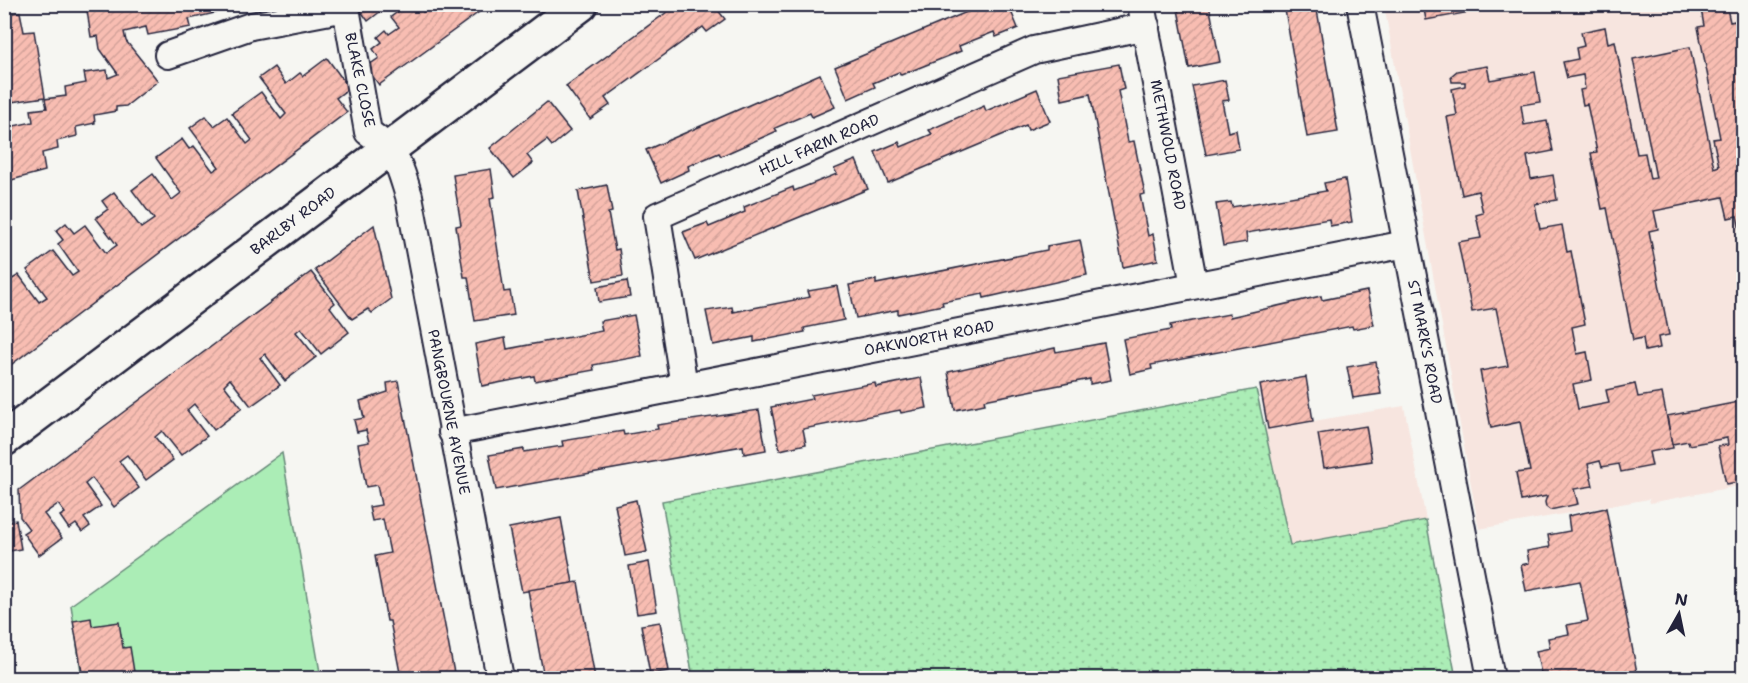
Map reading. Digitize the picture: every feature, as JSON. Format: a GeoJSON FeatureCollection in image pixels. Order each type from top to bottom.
{"type":"FeatureCollection","features":[{"type":"Feature","properties":{"kind":"street","name":"BARLBY ROAD"},"geometry":{"type":"LineString","coordinates":[[4,439],[581,4]]}},
{"type":"Feature","properties":{"kind":"street","name":"ST MARK'S ROAD"},"geometry":{"type":"LineString","coordinates":[[1360,4],[1491,678]]}},
{"type":"Feature","properties":{"kind":"street","name":"BLAKE CLOSE"},"geometry":{"type":"LineString","coordinates":[[168,55],[251,26],[346,8],[369,132],[390,148]]}},
{"type":"Feature","properties":{"kind":"street","name":"METHWOLD ROAD"},"geometry":{"type":"LineString","coordinates":[[1144,15],[1194,285]]}},
{"type":"Feature","properties":{"kind":"street","name":"HILL FARM ROAD"},"geometry":{"type":"LineString","coordinates":[[684,386],[657,216],[1034,50],[1144,15]]}},
{"type":"Feature","properties":{"kind":"street","name":"PANGBOURNE AVENUE"},"geometry":{"type":"LineString","coordinates":[[390,148],[400,166],[409,196],[500,678]]}},
{"type":"Feature","properties":{"kind":"street","name":"OAKWORTH ROAD"},"geometry":{"type":"LineString","coordinates":[[453,432],[1406,244]]}},
{"type":"Feature","properties":{"kind":"shaded area"},"geometry":{"type":"Polygon","coordinates":[[[1384,5],[1743,5],[1743,485],[1650,503],[1649,499],[1479,529],[1384,5]]]}},
{"type":"Feature","properties":{"kind":"shaded area"},"geometry":{"type":"Polygon","coordinates":[[[1404,406],[1426,520],[1290,545],[1265,429],[1404,406]]]}},
{"type":"Feature","properties":{"kind":"green space"},"geometry":{"type":"Polygon","coordinates":[[[1256,389],[1290,545],[1426,520],[1456,678],[693,678],[662,501],[1256,389]]]}},
{"type":"Feature","properties":{"kind":"green space"},"geometry":{"type":"Polygon","coordinates":[[[282,453],[321,678],[82,678],[71,605],[282,453]]]}},
{"type":"Feature","properties":{"kind":"building"},"geometry":{"type":"Polygon","coordinates":[[[86,4],[253,4],[189,19],[191,27],[148,35],[146,27],[124,32],[126,41],[158,81],[126,106],[116,107],[116,111],[94,115],[95,123],[76,127],[77,136],[57,141],[58,149],[42,153],[45,171],[4,182],[4,128],[33,122],[31,110],[47,108],[45,99],[66,96],[65,87],[86,83],[84,73],[107,70],[108,78],[118,74],[100,49],[98,36],[91,37],[86,4]]]}},
{"type":"Feature","properties":{"kind":"building"},"geometry":{"type":"Polygon","coordinates":[[[356,4],[390,4],[368,21],[356,4]]]}},
{"type":"Feature","properties":{"kind":"building"},"geometry":{"type":"Polygon","coordinates":[[[408,4],[413,11],[420,6],[423,12],[434,4],[490,4],[379,85],[366,67],[379,58],[373,49],[382,42],[378,37],[386,30],[389,34],[399,27],[391,17],[408,4]]]}},
{"type":"Feature","properties":{"kind":"building"},"geometry":{"type":"Polygon","coordinates":[[[678,4],[713,4],[725,19],[707,32],[703,27],[605,98],[610,105],[590,119],[566,86],[678,4]]]}},
{"type":"Feature","properties":{"kind":"building"},"geometry":{"type":"Polygon","coordinates":[[[986,4],[1008,4],[1018,28],[996,37],[994,32],[959,46],[961,51],[901,75],[899,72],[873,83],[875,87],[848,99],[835,67],[986,4]]]}},
{"type":"Feature","properties":{"kind":"building"},"geometry":{"type":"Polygon","coordinates":[[[1069,4],[1102,4],[1102,6],[1070,12],[1069,4]]]}},
{"type":"Feature","properties":{"kind":"building"},"geometry":{"type":"Polygon","coordinates":[[[1177,4],[1209,4],[1220,62],[1189,68],[1177,4]]]}},
{"type":"Feature","properties":{"kind":"building"},"geometry":{"type":"Polygon","coordinates":[[[1284,4],[1316,4],[1338,132],[1307,137],[1284,4]]]}},
{"type":"Feature","properties":{"kind":"building"},"geometry":{"type":"Polygon","coordinates":[[[1423,4],[1514,4],[1426,20],[1423,4]]]}},
{"type":"Feature","properties":{"kind":"building"},"geometry":{"type":"Polygon","coordinates":[[[1726,4],[1730,22],[1735,21],[1744,62],[1744,250],[1737,216],[1728,218],[1723,197],[1654,211],[1658,229],[1649,231],[1669,335],[1658,337],[1660,348],[1645,351],[1643,338],[1633,340],[1607,208],[1602,209],[1591,153],[1597,152],[1587,104],[1583,105],[1580,90],[1585,89],[1583,75],[1567,78],[1563,62],[1578,59],[1576,48],[1584,46],[1581,32],[1605,27],[1608,43],[1615,41],[1637,154],[1645,153],[1650,179],[1656,178],[1633,59],[1690,47],[1714,168],[1719,166],[1713,139],[1720,138],[1698,27],[1704,26],[1701,9],[1726,4]]]}},
{"type":"Feature","properties":{"kind":"building"},"geometry":{"type":"Polygon","coordinates":[[[20,12],[24,32],[34,31],[45,97],[5,103],[4,14],[20,12]]]}},
{"type":"Feature","properties":{"kind":"building"},"geometry":{"type":"Polygon","coordinates":[[[327,58],[349,88],[336,98],[347,112],[4,370],[4,326],[10,322],[4,315],[4,284],[19,275],[39,302],[47,297],[27,270],[53,251],[72,276],[78,272],[58,244],[63,240],[56,231],[66,223],[74,233],[85,225],[106,253],[117,245],[96,218],[108,209],[102,201],[114,192],[141,228],[154,219],[132,190],[153,174],[172,200],[181,193],[156,158],[182,139],[189,149],[194,146],[213,171],[219,167],[190,128],[206,116],[214,126],[227,117],[247,144],[252,140],[232,113],[261,92],[281,119],[286,114],[259,78],[274,67],[286,84],[300,73],[303,76],[327,58]]]}},
{"type":"Feature","properties":{"kind":"building"},"geometry":{"type":"Polygon","coordinates":[[[1119,64],[1124,89],[1118,91],[1128,142],[1134,141],[1145,194],[1140,195],[1148,236],[1153,234],[1158,260],[1123,267],[1090,94],[1062,100],[1058,75],[1119,64]]]}},
{"type":"Feature","properties":{"kind":"building"},"geometry":{"type":"Polygon","coordinates":[[[1487,66],[1490,80],[1535,72],[1540,102],[1521,105],[1524,125],[1547,121],[1553,151],[1527,156],[1531,179],[1553,175],[1557,200],[1535,204],[1540,229],[1562,225],[1567,252],[1571,251],[1585,324],[1572,327],[1577,354],[1587,352],[1592,380],[1573,384],[1578,409],[1609,403],[1606,390],[1635,384],[1638,397],[1662,393],[1673,448],[1649,452],[1652,466],[1621,472],[1619,464],[1602,467],[1600,461],[1588,464],[1593,486],[1574,489],[1578,504],[1550,510],[1546,507],[1547,496],[1521,501],[1516,473],[1530,471],[1520,422],[1491,428],[1480,371],[1508,366],[1496,308],[1472,312],[1458,242],[1481,238],[1476,215],[1483,213],[1478,191],[1462,195],[1447,117],[1457,115],[1452,89],[1465,86],[1465,82],[1452,82],[1451,76],[1457,71],[1487,66]]]}},
{"type":"Feature","properties":{"kind":"building"},"geometry":{"type":"Polygon","coordinates":[[[820,74],[835,107],[812,117],[810,113],[775,128],[777,131],[721,156],[719,153],[688,166],[689,170],[661,183],[646,150],[820,74]]]}},
{"type":"Feature","properties":{"kind":"building"},"geometry":{"type":"Polygon","coordinates":[[[1225,80],[1229,100],[1222,101],[1228,132],[1236,130],[1239,149],[1206,155],[1192,86],[1225,80]]]}},
{"type":"Feature","properties":{"kind":"building"},"geometry":{"type":"Polygon","coordinates":[[[1037,89],[1050,121],[1028,130],[1026,125],[888,183],[875,152],[899,142],[901,147],[932,134],[929,130],[984,106],[986,111],[1037,89]]]}},
{"type":"Feature","properties":{"kind":"building"},"geometry":{"type":"Polygon","coordinates":[[[547,102],[570,131],[552,146],[547,140],[527,155],[533,163],[514,178],[490,148],[547,102]]]}},
{"type":"Feature","properties":{"kind":"building"},"geometry":{"type":"Polygon","coordinates":[[[856,160],[868,189],[695,260],[683,232],[707,223],[709,227],[745,212],[744,207],[793,187],[794,191],[837,174],[834,169],[856,160]]]}},
{"type":"Feature","properties":{"kind":"building"},"geometry":{"type":"Polygon","coordinates":[[[491,169],[495,197],[490,198],[504,292],[510,291],[514,315],[475,321],[468,277],[464,277],[456,226],[461,225],[453,175],[491,169]]]}},
{"type":"Feature","properties":{"kind":"building"},"geometry":{"type":"Polygon","coordinates":[[[1345,179],[1352,222],[1330,226],[1329,219],[1246,233],[1247,242],[1223,246],[1216,204],[1231,202],[1232,207],[1326,191],[1324,183],[1345,179]]]}},
{"type":"Feature","properties":{"kind":"building"},"geometry":{"type":"Polygon","coordinates":[[[607,185],[612,212],[608,213],[615,250],[619,249],[623,276],[594,281],[578,191],[607,185]]]}},
{"type":"Feature","properties":{"kind":"building"},"geometry":{"type":"Polygon","coordinates":[[[374,225],[391,299],[372,313],[368,309],[352,319],[315,270],[374,225]]]}},
{"type":"Feature","properties":{"kind":"building"},"geometry":{"type":"Polygon","coordinates":[[[1080,240],[1087,275],[984,298],[983,294],[898,314],[898,310],[856,318],[849,285],[876,280],[876,284],[1047,250],[1047,246],[1080,240]]]}},
{"type":"Feature","properties":{"kind":"building"},"geometry":{"type":"Polygon","coordinates":[[[311,272],[335,303],[330,307],[349,332],[321,354],[301,328],[296,332],[316,357],[285,381],[265,354],[260,358],[280,385],[251,406],[230,379],[224,385],[242,408],[214,430],[194,404],[187,410],[207,436],[181,455],[162,431],[155,437],[173,460],[146,480],[127,455],[119,461],[139,488],[114,507],[92,478],[85,484],[101,506],[84,518],[90,526],[82,532],[76,524],[69,529],[60,516],[65,513],[58,504],[44,514],[62,538],[39,555],[23,533],[29,529],[20,517],[19,490],[311,272]]]}},
{"type":"Feature","properties":{"kind":"building"},"geometry":{"type":"Polygon","coordinates":[[[627,281],[630,297],[599,302],[597,287],[627,281]]]}},
{"type":"Feature","properties":{"kind":"building"},"geometry":{"type":"Polygon","coordinates":[[[837,286],[844,320],[804,328],[805,332],[754,342],[754,337],[713,345],[706,311],[732,307],[733,312],[810,297],[808,291],[837,286]]]}},
{"type":"Feature","properties":{"kind":"building"},"geometry":{"type":"Polygon","coordinates":[[[1367,291],[1374,325],[1353,329],[1352,326],[1151,365],[1152,369],[1130,374],[1123,339],[1171,330],[1170,325],[1229,314],[1230,317],[1321,296],[1322,300],[1367,291]]]}},
{"type":"Feature","properties":{"kind":"building"},"geometry":{"type":"Polygon","coordinates":[[[634,315],[642,356],[593,365],[594,370],[535,381],[534,376],[482,386],[475,344],[505,338],[507,349],[602,331],[600,321],[634,315]]]}},
{"type":"Feature","properties":{"kind":"building"},"geometry":{"type":"Polygon","coordinates":[[[1104,343],[1111,380],[1090,384],[1090,379],[984,400],[985,404],[955,410],[948,372],[1055,348],[1056,352],[1104,343]]]}},
{"type":"Feature","properties":{"kind":"building"},"geometry":{"type":"Polygon","coordinates":[[[1376,362],[1381,394],[1353,398],[1347,367],[1376,362]]]}},
{"type":"Feature","properties":{"kind":"building"},"geometry":{"type":"Polygon","coordinates":[[[1306,377],[1313,421],[1268,429],[1260,385],[1306,377]]]}},
{"type":"Feature","properties":{"kind":"building"},"geometry":{"type":"Polygon","coordinates":[[[921,378],[927,408],[901,413],[900,410],[803,429],[806,444],[780,450],[771,407],[812,399],[811,395],[875,383],[876,387],[921,378]]]}},
{"type":"Feature","properties":{"kind":"building"},"geometry":{"type":"Polygon","coordinates":[[[398,381],[455,678],[401,678],[390,621],[387,621],[375,556],[390,553],[383,519],[372,521],[369,507],[381,505],[377,485],[366,487],[358,444],[369,442],[366,430],[357,432],[354,420],[364,418],[360,401],[388,392],[387,383],[398,381]]]}},
{"type":"Feature","properties":{"kind":"building"},"geometry":{"type":"Polygon","coordinates":[[[1744,401],[1744,481],[1726,484],[1718,446],[1728,445],[1727,438],[1689,445],[1688,441],[1672,444],[1667,416],[1744,401]]]}},
{"type":"Feature","properties":{"kind":"building"},"geometry":{"type":"Polygon","coordinates":[[[759,410],[766,450],[744,454],[743,446],[496,490],[489,455],[563,446],[562,441],[623,431],[624,435],[658,429],[657,425],[759,410]]]}},
{"type":"Feature","properties":{"kind":"building"},"geometry":{"type":"Polygon","coordinates":[[[1366,426],[1372,461],[1324,468],[1318,434],[1366,426]]]}},
{"type":"Feature","properties":{"kind":"building"},"geometry":{"type":"Polygon","coordinates":[[[636,500],[647,552],[625,556],[615,505],[636,500]]]}},
{"type":"Feature","properties":{"kind":"building"},"geometry":{"type":"Polygon","coordinates":[[[1606,508],[1638,678],[1599,678],[1597,672],[1564,678],[1542,678],[1536,651],[1550,648],[1548,638],[1569,634],[1567,625],[1588,621],[1580,581],[1526,591],[1521,565],[1529,563],[1527,551],[1550,547],[1548,535],[1570,531],[1568,516],[1606,508]]]}},
{"type":"Feature","properties":{"kind":"building"},"geometry":{"type":"Polygon","coordinates":[[[561,518],[573,583],[522,592],[509,528],[561,518]]]}},
{"type":"Feature","properties":{"kind":"building"},"geometry":{"type":"Polygon","coordinates":[[[16,520],[21,549],[4,552],[4,522],[16,520]]]}},
{"type":"Feature","properties":{"kind":"building"},"geometry":{"type":"Polygon","coordinates":[[[649,562],[657,611],[637,614],[629,566],[649,562]]]}},
{"type":"Feature","properties":{"kind":"building"},"geometry":{"type":"Polygon","coordinates":[[[578,582],[595,678],[544,678],[528,590],[578,582]]]}},
{"type":"Feature","properties":{"kind":"building"},"geometry":{"type":"Polygon","coordinates":[[[91,618],[92,626],[119,622],[123,648],[130,647],[135,678],[83,678],[73,621],[91,618]]]}},
{"type":"Feature","properties":{"kind":"building"},"geometry":{"type":"Polygon","coordinates":[[[660,622],[669,671],[650,674],[641,625],[660,622]]]}}]}
